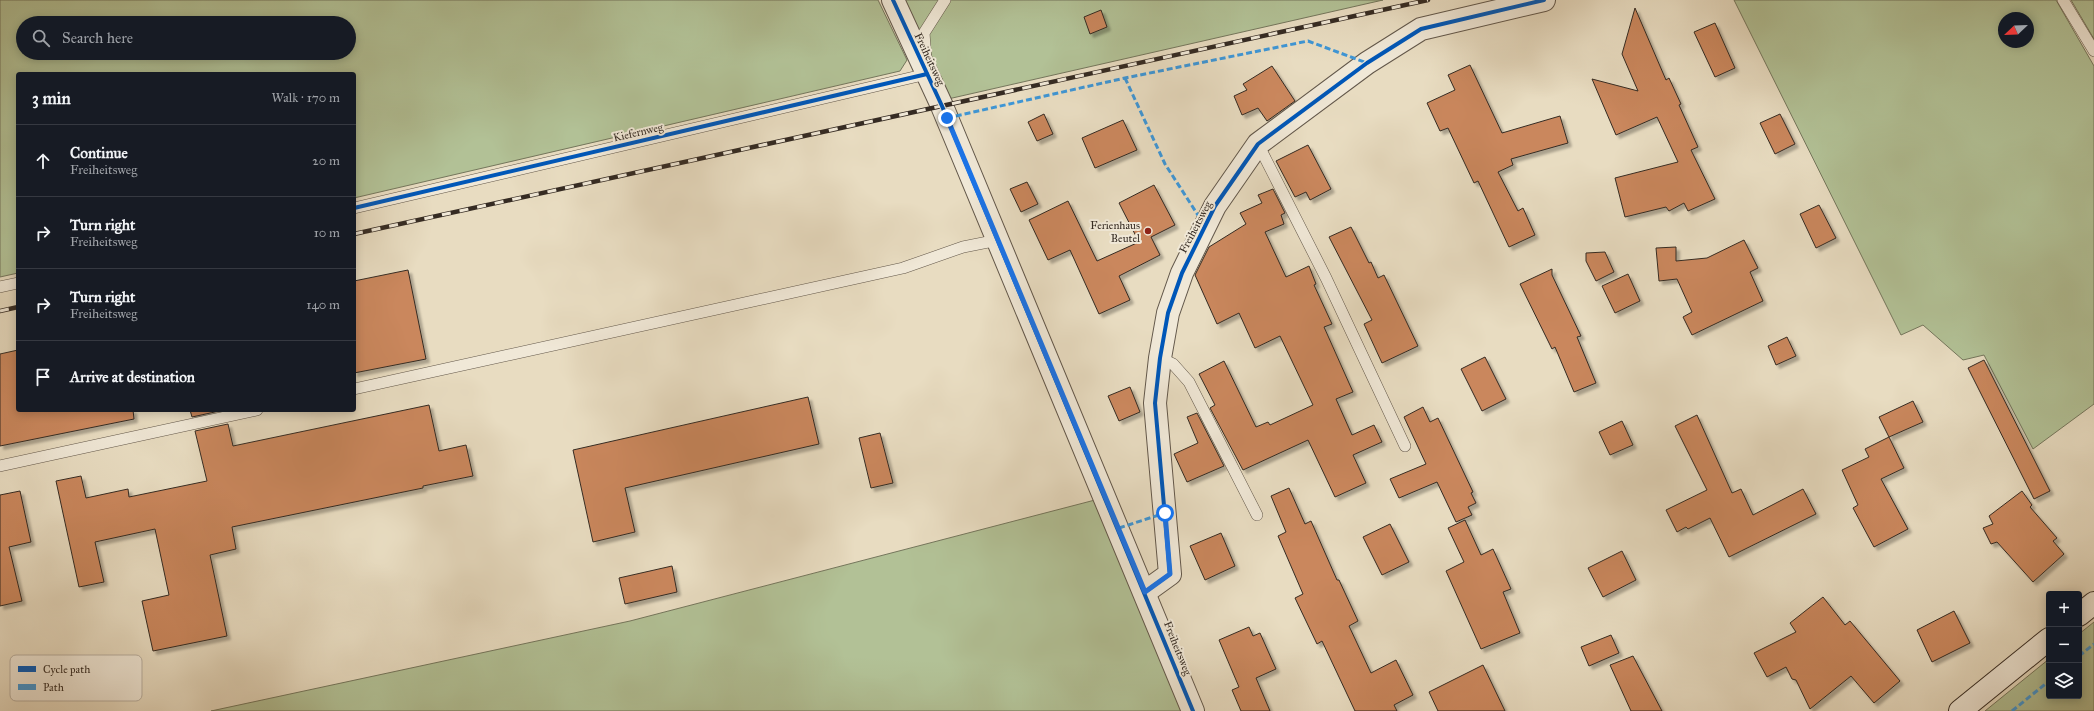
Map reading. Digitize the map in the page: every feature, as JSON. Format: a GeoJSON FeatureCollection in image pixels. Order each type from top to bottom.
{"type":"FeatureCollection","features":[{"type":"Feature","properties":{"kind":"street","name":"Freiheitsweg"},"geometry":{"type":"LineString","coordinates":[[893,0],[942,106],[1145,592],[1193,711]]}},
{"type":"Feature","properties":{"kind":"street","name":"Freiheitsweg"},"geometry":{"type":"LineString","coordinates":[[1145,592],[1170,574],[1156,403],[1160,358],[1168,313],[1182,273],[1215,206],[1258,144],[1367,63],[1422,29],[1460,18],[1514,8],[1544,0]]}},
{"type":"Feature","properties":{"kind":"street"},"geometry":{"type":"LineString","coordinates":[[2082,613],[2094,603]]}},
{"type":"Feature","properties":{"kind":"street"},"geometry":{"type":"LineString","coordinates":[[1960,711],[2046,641]]}},
{"type":"Feature","properties":{"kind":"lane","name":"Freiheitsweg"},"geometry":{"type":"LineString","coordinates":[[927,74],[924,33],[945,0]]}},
{"type":"Feature","properties":{"kind":"lane"},"geometry":{"type":"LineString","coordinates":[[2063,0],[2094,51]]}},
{"type":"Feature","properties":{"kind":"lane","name":"Kiefernweg"},"geometry":{"type":"LineString","coordinates":[[356,208],[927,74]]}},
{"type":"Feature","properties":{"kind":"lane"},"geometry":{"type":"LineString","coordinates":[[1258,144],[1326,278],[1405,446]]}},
{"type":"Feature","properties":{"kind":"lane"},"geometry":{"type":"LineString","coordinates":[[356,389],[903,268],[963,247],[998,240]]}},
{"type":"Feature","properties":{"kind":"lane"},"geometry":{"type":"LineString","coordinates":[[0,287],[16,283]]}},
{"type":"Feature","properties":{"kind":"lane"},"geometry":{"type":"LineString","coordinates":[[1160,358],[1173,364],[1189,382],[1257,515]]}},
{"type":"Feature","properties":{"kind":"lane"},"geometry":{"type":"LineString","coordinates":[[0,466],[248,412]]}},
{"type":"Feature","properties":{"kind":"green space"},"geometry":{"type":"Polygon","coordinates":[[[0,0],[878,0],[907,60],[900,71],[356,198],[356,72],[16,72],[16,273],[0,277],[0,0]]]}},
{"type":"Feature","properties":{"kind":"green space"},"geometry":{"type":"Polygon","coordinates":[[[902,0],[1383,0],[948,99],[902,0]]]}},
{"type":"Feature","properties":{"kind":"green space"},"geometry":{"type":"Polygon","coordinates":[[[1734,0],[2056,0],[2094,66],[2094,404],[2033,449],[1984,355],[1963,360],[1923,325],[1901,335],[1734,0]]]}},
{"type":"Feature","properties":{"kind":"green space"},"geometry":{"type":"Polygon","coordinates":[[[2071,0],[2094,0],[2094,39],[2071,0]]]}},
{"type":"Feature","properties":{"kind":"green space"},"geometry":{"type":"Polygon","coordinates":[[[1095,500],[1182,711],[211,711],[630,621],[1095,500]]]}},
{"type":"Feature","properties":{"kind":"green space"},"geometry":{"type":"Polygon","coordinates":[[[2094,622],[2094,711],[1985,711],[2046,661],[2046,699],[2082,699],[2082,632],[2094,622]]]}},
{"type":"Feature","properties":{"kind":"building"},"geometry":{"type":"Polygon","coordinates":[[[1635,8],[1666,80],[1669,78],[1681,104],[1679,105],[1698,147],[1691,150],[1715,199],[1688,211],[1684,203],[1669,211],[1666,207],[1625,217],[1615,178],[1678,162],[1657,117],[1616,135],[1592,79],[1638,91],[1622,54],[1635,8]]]}},
{"type":"Feature","properties":{"kind":"building"},"geometry":{"type":"Polygon","coordinates":[[[1101,10],[1107,27],[1090,34],[1084,17],[1101,10]]]}},
{"type":"Feature","properties":{"kind":"building"},"geometry":{"type":"Polygon","coordinates":[[[1715,23],[1735,68],[1715,77],[1694,32],[1715,23]]]}},
{"type":"Feature","properties":{"kind":"building"},"geometry":{"type":"Polygon","coordinates":[[[1470,65],[1502,133],[1560,116],[1568,143],[1511,159],[1513,165],[1498,172],[1518,211],[1523,208],[1535,235],[1509,247],[1478,181],[1474,183],[1448,128],[1440,131],[1427,103],[1455,90],[1448,75],[1470,65]]]}},
{"type":"Feature","properties":{"kind":"building"},"geometry":{"type":"Polygon","coordinates":[[[1272,66],[1295,101],[1267,121],[1258,108],[1242,115],[1234,96],[1247,90],[1243,84],[1272,66]]]}},
{"type":"Feature","properties":{"kind":"building"},"geometry":{"type":"Polygon","coordinates":[[[1044,114],[1053,134],[1037,141],[1028,122],[1044,114]]]}},
{"type":"Feature","properties":{"kind":"building"},"geometry":{"type":"Polygon","coordinates":[[[1780,114],[1795,144],[1775,154],[1760,123],[1780,114]]]}},
{"type":"Feature","properties":{"kind":"building"},"geometry":{"type":"Polygon","coordinates":[[[1123,120],[1137,150],[1095,168],[1082,138],[1123,120]]]}},
{"type":"Feature","properties":{"kind":"building"},"geometry":{"type":"Polygon","coordinates":[[[1308,145],[1331,189],[1310,200],[1306,192],[1295,197],[1276,161],[1308,145]]]}},
{"type":"Feature","properties":{"kind":"building"},"geometry":{"type":"Polygon","coordinates":[[[1027,182],[1038,204],[1021,212],[1010,189],[1027,182]]]}},
{"type":"Feature","properties":{"kind":"building"},"geometry":{"type":"Polygon","coordinates":[[[1154,185],[1175,225],[1151,237],[1160,255],[1119,276],[1130,300],[1099,314],[1070,250],[1048,260],[1029,220],[1068,201],[1097,261],[1139,242],[1119,203],[1154,185]]]}},
{"type":"Feature","properties":{"kind":"building"},"geometry":{"type":"Polygon","coordinates":[[[1273,189],[1285,213],[1281,215],[1284,224],[1265,232],[1286,277],[1309,266],[1316,284],[1314,285],[1332,324],[1324,327],[1353,392],[1336,399],[1352,435],[1374,425],[1382,442],[1353,455],[1366,483],[1335,497],[1308,440],[1243,470],[1210,408],[1215,405],[1199,374],[1224,361],[1256,427],[1268,422],[1270,425],[1313,405],[1280,336],[1255,348],[1239,313],[1217,324],[1195,275],[1209,247],[1246,224],[1240,213],[1262,203],[1258,195],[1273,189]]]}},
{"type":"Feature","properties":{"kind":"building"},"geometry":{"type":"Polygon","coordinates":[[[1819,205],[1836,238],[1816,248],[1800,214],[1819,205]]]}},
{"type":"Feature","properties":{"kind":"building"},"geometry":{"type":"Polygon","coordinates":[[[1351,227],[1369,263],[1371,262],[1378,278],[1384,275],[1418,346],[1382,363],[1364,324],[1372,320],[1329,237],[1351,227]]]}},
{"type":"Feature","properties":{"kind":"building"},"geometry":{"type":"Polygon","coordinates":[[[1744,240],[1758,268],[1750,272],[1763,301],[1692,335],[1683,317],[1692,312],[1677,279],[1659,281],[1656,248],[1676,247],[1676,261],[1707,258],[1744,240]]]}},
{"type":"Feature","properties":{"kind":"building"},"geometry":{"type":"Polygon","coordinates":[[[1605,252],[1614,272],[1596,281],[1586,261],[1586,253],[1605,252]]]}},
{"type":"Feature","properties":{"kind":"building"},"geometry":{"type":"Polygon","coordinates":[[[1552,269],[1552,275],[1581,336],[1577,337],[1596,383],[1574,392],[1555,347],[1552,349],[1520,284],[1552,269]]]}},
{"type":"Feature","properties":{"kind":"building"},"geometry":{"type":"Polygon","coordinates":[[[408,270],[426,359],[356,373],[356,281],[408,270]]]}},
{"type":"Feature","properties":{"kind":"building"},"geometry":{"type":"Polygon","coordinates":[[[1628,274],[1640,301],[1615,313],[1602,286],[1628,274]]]}},
{"type":"Feature","properties":{"kind":"building"},"geometry":{"type":"Polygon","coordinates":[[[1787,337],[1796,356],[1776,365],[1768,346],[1787,337]]]}},
{"type":"Feature","properties":{"kind":"building"},"geometry":{"type":"Polygon","coordinates":[[[16,350],[16,412],[133,412],[134,419],[0,446],[0,354],[16,350]]]}},
{"type":"Feature","properties":{"kind":"building"},"geometry":{"type":"Polygon","coordinates":[[[1485,357],[1506,399],[1482,411],[1461,369],[1485,357]]]}},
{"type":"Feature","properties":{"kind":"building"},"geometry":{"type":"Polygon","coordinates":[[[1984,360],[2050,491],[2034,499],[1968,368],[1984,360]]]}},
{"type":"Feature","properties":{"kind":"building"},"geometry":{"type":"Polygon","coordinates":[[[1130,387],[1140,412],[1119,421],[1108,396],[1130,387]]]}},
{"type":"Feature","properties":{"kind":"building"},"geometry":{"type":"Polygon","coordinates":[[[808,397],[819,444],[625,488],[635,532],[593,542],[573,450],[808,397]]]}},
{"type":"Feature","properties":{"kind":"building"},"geometry":{"type":"Polygon","coordinates":[[[1913,401],[1923,422],[1889,437],[1879,417],[1913,401]]]}},
{"type":"Feature","properties":{"kind":"building"},"geometry":{"type":"Polygon","coordinates":[[[429,405],[439,451],[466,445],[473,476],[423,486],[423,488],[232,527],[236,549],[210,555],[227,636],[153,651],[142,601],[169,595],[155,529],[95,542],[104,582],[79,587],[56,481],[81,476],[86,498],[128,489],[129,497],[207,481],[195,431],[228,424],[233,446],[429,405]]]}},
{"type":"Feature","properties":{"kind":"building"},"geometry":{"type":"Polygon","coordinates":[[[1423,407],[1430,422],[1438,418],[1473,492],[1471,493],[1476,503],[1468,507],[1472,515],[1456,522],[1437,482],[1399,498],[1390,479],[1426,464],[1404,417],[1423,407]]]}},
{"type":"Feature","properties":{"kind":"building"},"geometry":{"type":"Polygon","coordinates":[[[191,412],[215,412],[192,417],[191,412]]]}},
{"type":"Feature","properties":{"kind":"building"},"geometry":{"type":"Polygon","coordinates":[[[1197,413],[1224,466],[1187,482],[1174,454],[1198,443],[1187,417],[1197,413]]]}},
{"type":"Feature","properties":{"kind":"building"},"geometry":{"type":"Polygon","coordinates":[[[1697,415],[1732,493],[1741,489],[1753,515],[1803,489],[1816,514],[1729,557],[1710,518],[1688,529],[1686,527],[1677,532],[1666,510],[1707,490],[1675,426],[1697,415]]]}},
{"type":"Feature","properties":{"kind":"building"},"geometry":{"type":"Polygon","coordinates":[[[1622,421],[1633,445],[1610,455],[1599,432],[1622,421]]]}},
{"type":"Feature","properties":{"kind":"building"},"geometry":{"type":"Polygon","coordinates":[[[880,433],[893,483],[871,488],[859,438],[880,433]]]}},
{"type":"Feature","properties":{"kind":"building"},"geometry":{"type":"Polygon","coordinates":[[[1889,437],[1904,468],[1881,479],[1908,529],[1874,547],[1853,508],[1858,505],[1842,470],[1869,457],[1865,449],[1889,437]]]}},
{"type":"Feature","properties":{"kind":"building"},"geometry":{"type":"Polygon","coordinates":[[[1289,488],[1305,524],[1311,521],[1337,580],[1339,580],[1358,621],[1349,626],[1371,673],[1396,660],[1413,695],[1394,705],[1397,711],[1355,711],[1322,641],[1317,644],[1295,598],[1303,594],[1278,536],[1286,532],[1271,496],[1289,488]]]}},
{"type":"Feature","properties":{"kind":"building"},"geometry":{"type":"Polygon","coordinates":[[[20,491],[31,542],[9,547],[22,601],[0,606],[0,495],[20,491]]]}},
{"type":"Feature","properties":{"kind":"building"},"geometry":{"type":"Polygon","coordinates":[[[2022,491],[2032,505],[2030,507],[2057,538],[2053,541],[2064,554],[2033,582],[1997,542],[1991,544],[1983,528],[1993,524],[1989,516],[2022,491]]]}},
{"type":"Feature","properties":{"kind":"building"},"geometry":{"type":"Polygon","coordinates":[[[1465,520],[1481,555],[1493,549],[1511,589],[1503,592],[1520,633],[1481,649],[1446,571],[1464,562],[1448,528],[1465,520]]]}},
{"type":"Feature","properties":{"kind":"building"},"geometry":{"type":"Polygon","coordinates":[[[1390,524],[1409,562],[1382,575],[1363,537],[1390,524]]]}},
{"type":"Feature","properties":{"kind":"building"},"geometry":{"type":"Polygon","coordinates":[[[1221,533],[1235,566],[1205,580],[1190,546],[1221,533]]]}},
{"type":"Feature","properties":{"kind":"building"},"geometry":{"type":"Polygon","coordinates":[[[1622,551],[1636,580],[1603,597],[1588,568],[1622,551]]]}},
{"type":"Feature","properties":{"kind":"building"},"geometry":{"type":"Polygon","coordinates":[[[672,566],[677,592],[625,604],[619,578],[672,566]]]}},
{"type":"Feature","properties":{"kind":"building"},"geometry":{"type":"Polygon","coordinates":[[[1823,597],[1845,625],[1850,621],[1900,681],[1874,703],[1851,676],[1810,709],[1796,680],[1792,679],[1786,667],[1767,677],[1754,653],[1796,632],[1790,623],[1823,597]]]}},
{"type":"Feature","properties":{"kind":"building"},"geometry":{"type":"Polygon","coordinates":[[[1954,611],[1970,643],[1932,662],[1917,630],[1954,611]]]}},
{"type":"Feature","properties":{"kind":"building"},"geometry":{"type":"Polygon","coordinates":[[[1249,627],[1253,636],[1260,633],[1276,669],[1256,678],[1270,711],[1241,711],[1232,690],[1239,687],[1219,640],[1249,627]]]}},
{"type":"Feature","properties":{"kind":"building"},"geometry":{"type":"Polygon","coordinates":[[[1611,635],[1619,653],[1589,666],[1581,647],[1611,635]]]}},
{"type":"Feature","properties":{"kind":"building"},"geometry":{"type":"Polygon","coordinates":[[[1633,656],[1662,711],[1631,711],[1610,665],[1633,656]]]}},
{"type":"Feature","properties":{"kind":"building"},"geometry":{"type":"Polygon","coordinates":[[[1483,665],[1505,711],[1438,711],[1429,692],[1483,665]]]}},
{"type":"Feature","properties":{"kind":"railway"},"geometry":{"type":"LineString","coordinates":[[356,234],[1428,0]]}},
{"type":"Feature","properties":{"kind":"railway"},"geometry":{"type":"LineString","coordinates":[[0,311],[16,307]]}},
{"type":"Feature","properties":{"kind":"marked path"},"geometry":{"type":"LineString","coordinates":[[947,118],[1125,78],[1308,41],[1367,63]]}},
{"type":"Feature","properties":{"kind":"marked path"},"geometry":{"type":"LineString","coordinates":[[1125,78],[1165,164],[1205,226]]}},
{"type":"Feature","properties":{"kind":"marked path"},"geometry":{"type":"LineString","coordinates":[[1119,528],[1165,513]]}},
{"type":"Feature","properties":{"kind":"marked path"},"geometry":{"type":"LineString","coordinates":[[2082,654],[2094,644]]}},
{"type":"Feature","properties":{"kind":"marked path"},"geometry":{"type":"LineString","coordinates":[[2012,711],[2046,683]]}},
{"type":"Feature","properties":{"kind":"cycle path"},"geometry":{"type":"LineString","coordinates":[[893,0],[942,106],[1193,711]]}},
{"type":"Feature","properties":{"kind":"cycle path"},"geometry":{"type":"LineString","coordinates":[[1145,592],[1170,574],[1155,403],[1160,358],[1168,313],[1182,273],[1215,206],[1258,144],[1367,63],[1421,29],[1544,0]]}},
{"type":"Feature","properties":{"kind":"cycle path"},"geometry":{"type":"LineString","coordinates":[[356,208],[927,74]]}},
{"type":"Feature","properties":{"kind":"place","name":"Ferienhaus Beutel"},"geometry":{"type":"Point","coordinates":[1148,231]}},
{"type":"Feature","properties":{"kind":"route"},"geometry":{"type":"LineString","coordinates":[[947,118],[1145,592],[1170,574],[1165,513]]}}]}
